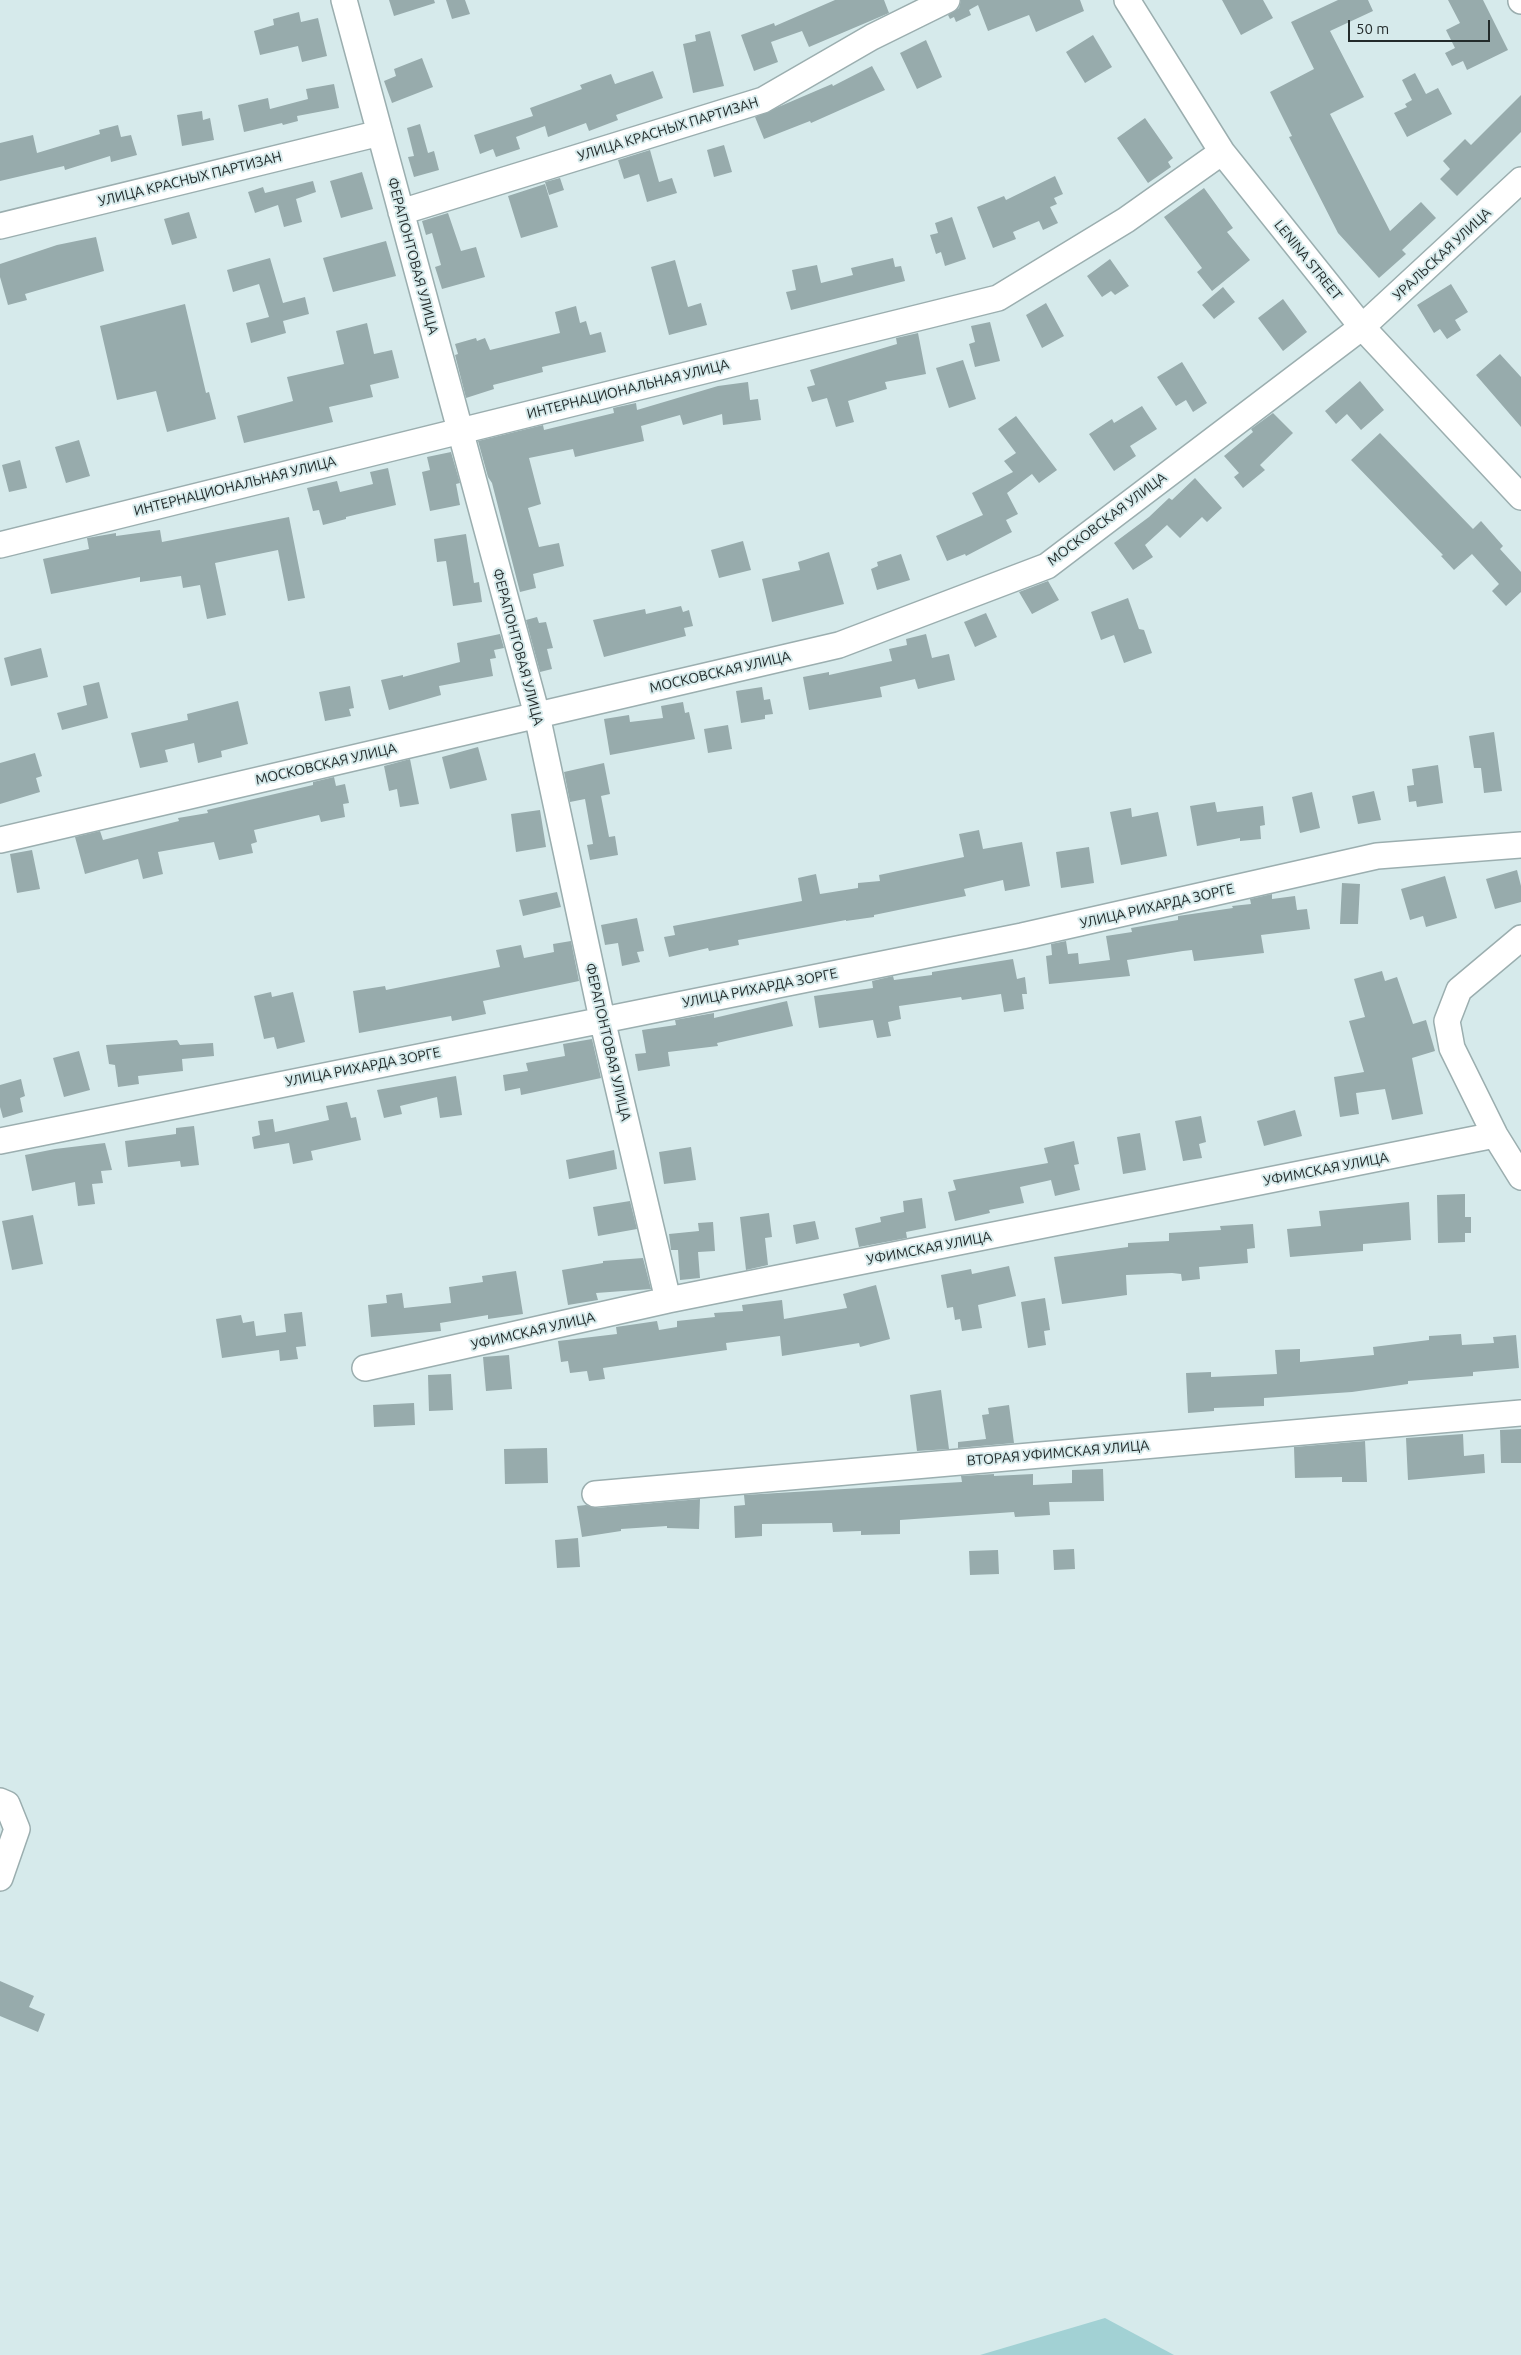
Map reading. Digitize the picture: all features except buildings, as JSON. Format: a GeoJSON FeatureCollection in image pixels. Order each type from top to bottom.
{"type":"FeatureCollection","features":[{"type":"Feature","properties":{"kind":"street","name":"ФЕРАПОНТОВАЯ УЛИЦА"},"geometry":{"type":"LineString","coordinates":[[344,0],[536,715],[602,1019],[668,1300]]}},
{"type":"Feature","properties":{"kind":"street","name":"УЛИЦА КРАСНЫХ ПАРТИЗАН"},"geometry":{"type":"LineString","coordinates":[[401,212],[763,100],[872,37],[947,0]]}},
{"type":"Feature","properties":{"kind":"street","name":"LENINA STREET"},"geometry":{"type":"LineString","coordinates":[[1126,0],[1222,152],[1362,327],[1521,497]]}},
{"type":"Feature","properties":{"kind":"street","name":"УЛИЦА КРАСНЫХ ПАРТИЗАН"},"geometry":{"type":"LineString","coordinates":[[0,226],[380,133]]}},
{"type":"Feature","properties":{"kind":"street","name":"ИНТЕРНАЦИОНАЛЬНАЯ УЛИЦА"},"geometry":{"type":"LineString","coordinates":[[0,545],[998,298],[1126,220],[1222,152]]}},
{"type":"Feature","properties":{"kind":"street","name":"УРАЛЬСКАЯ УЛИЦА"},"geometry":{"type":"LineString","coordinates":[[1362,327],[1521,180]]}},
{"type":"Feature","properties":{"kind":"street","name":"МОСКОВСКАЯ УЛИЦА"},"geometry":{"type":"LineString","coordinates":[[0,840],[838,645],[1047,566],[1362,327]]}},
{"type":"Feature","properties":{"kind":"street","name":"УЛИЦА РИХАРДА ЗОРГЕ"},"geometry":{"type":"LineString","coordinates":[[0,1141],[1022,936],[1377,856],[1521,845]]}},
{"type":"Feature","properties":{"kind":"street"},"geometry":{"type":"LineString","coordinates":[[1521,938],[1459,990],[1446,1021],[1452,1048],[1495,1135],[1521,1177]]}},
{"type":"Feature","properties":{"kind":"street","name":"УФИМСКАЯ УЛИЦА"},"geometry":{"type":"LineString","coordinates":[[365,1368],[668,1300],[1495,1135]]}},
{"type":"Feature","properties":{"kind":"street","name":"ВТОРАЯ УФИМСКАЯ УЛИЦА"},"geometry":{"type":"LineString","coordinates":[[596,1494],[1521,1413]]}},
{"type":"Feature","properties":{"kind":"street"},"geometry":{"type":"LineString","coordinates":[[0,1801],[7,1804],[17,1829],[0,1878]]}},
{"type":"Feature","properties":{"kind":"shaded area"},"geometry":{"type":"Polygon","coordinates":[[[1105,2318],[1174,2355],[980,2355],[1105,2318]]]}}]}
